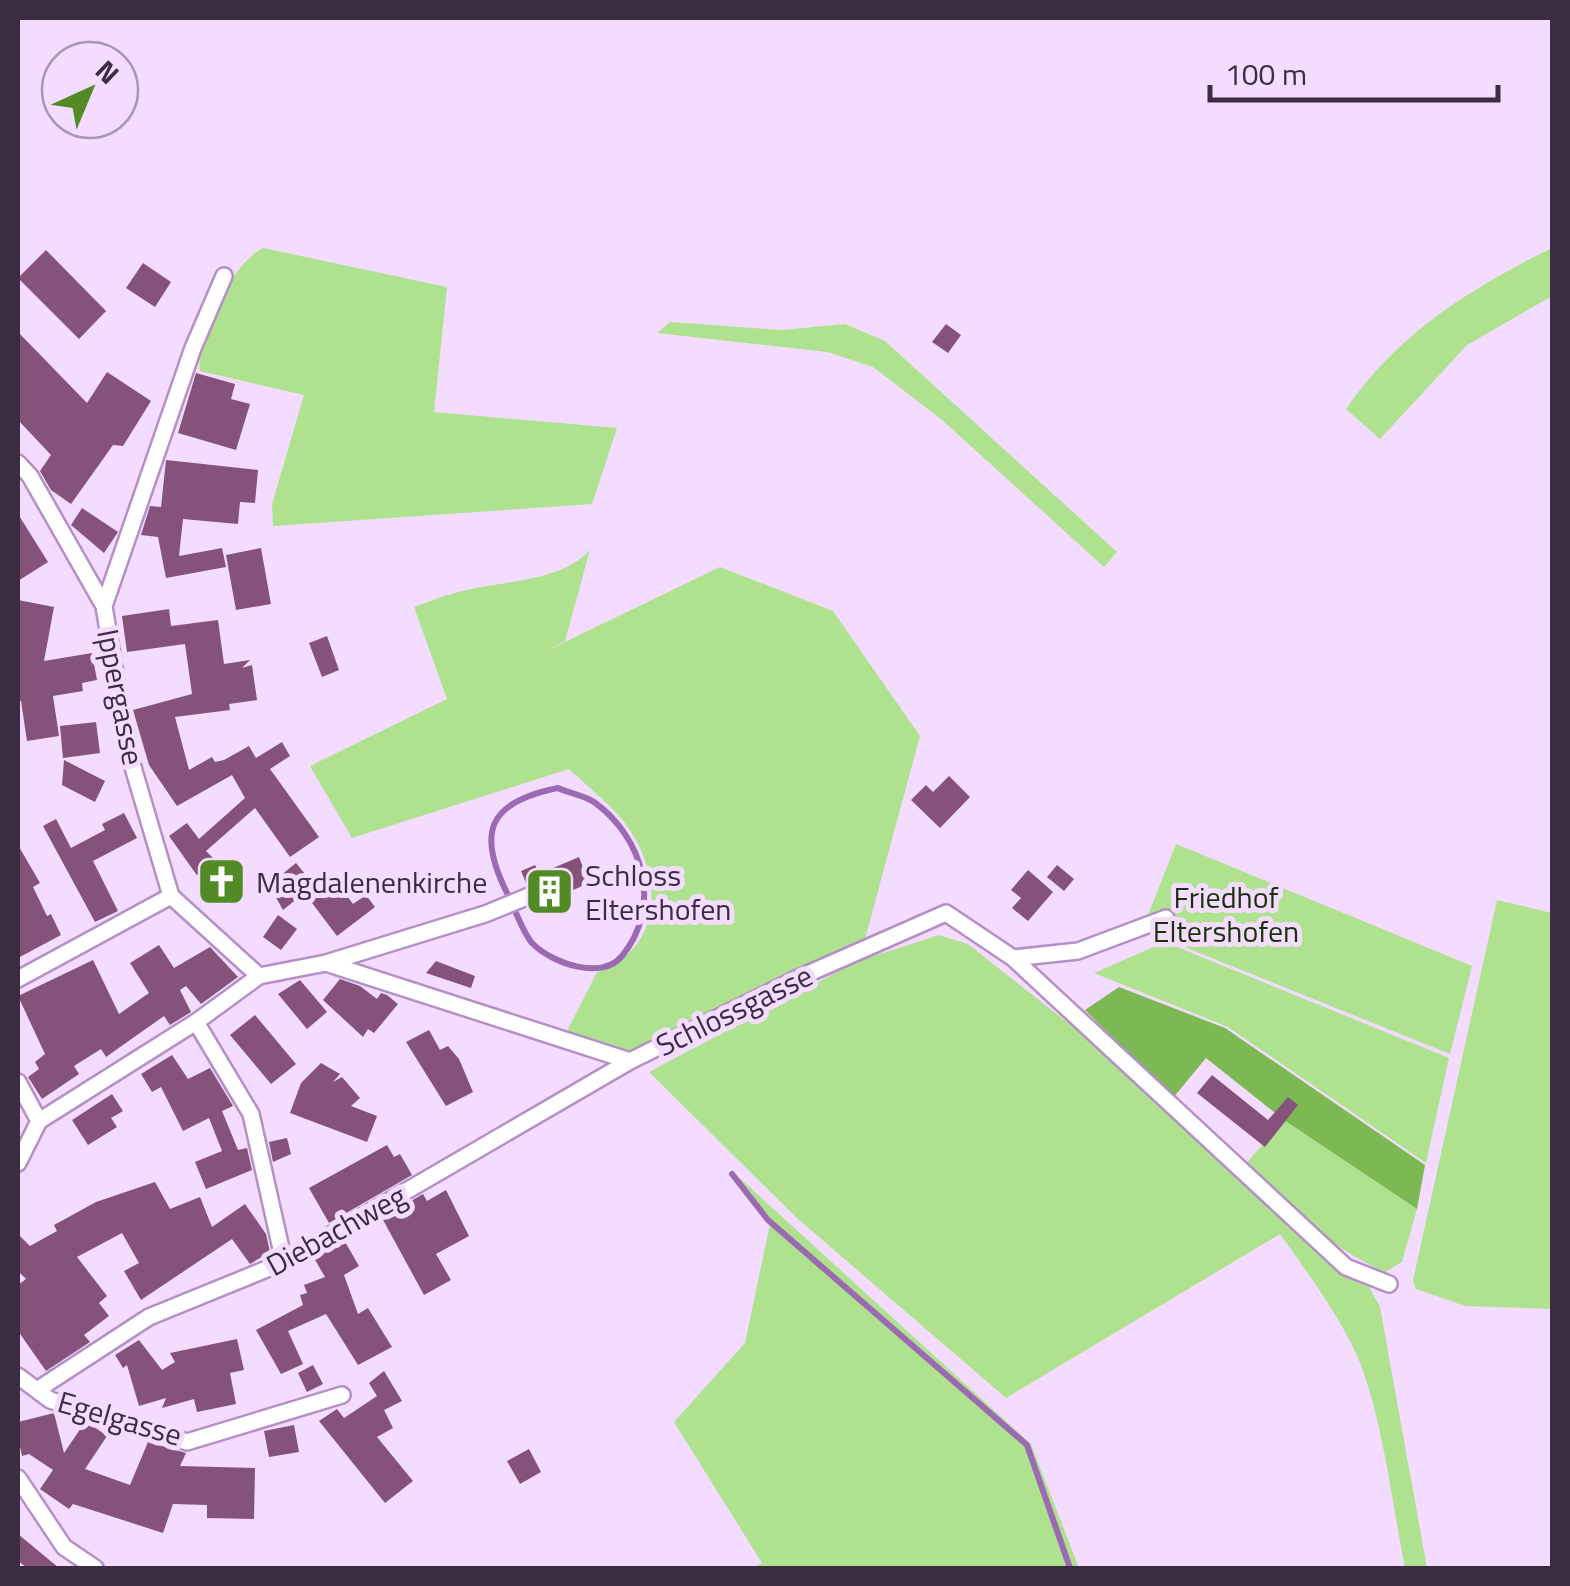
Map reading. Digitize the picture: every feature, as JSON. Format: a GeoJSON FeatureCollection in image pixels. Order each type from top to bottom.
{"type":"FeatureCollection","features":[{"type":"Feature","properties":{"kind":"street","name":"Ippergasse"},"geometry":{"type":"LineString","coordinates":[[171,896],[127,746],[104,606],[192,348],[224,276]]}},
{"type":"Feature","properties":{"kind":"street"},"geometry":{"type":"LineString","coordinates":[[18,463],[30,476],[104,606]]}},
{"type":"Feature","properties":{"kind":"street"},"geometry":{"type":"LineString","coordinates":[[18,979],[171,896],[259,976]]}},
{"type":"Feature","properties":{"kind":"street"},"geometry":{"type":"LineString","coordinates":[[326,963],[485,914],[524,898]]}},
{"type":"Feature","properties":{"kind":"street","name":"Schlossgasse"},"geometry":{"type":"LineString","coordinates":[[39,1121],[196,1022],[259,976],[326,963],[630,1061],[796,978],[946,913],[1014,958],[1346,1267],[1389,1284]]}},
{"type":"Feature","properties":{"kind":"street"},"geometry":{"type":"LineString","coordinates":[[1014,958],[1078,951],[1166,918]]}},
{"type":"Feature","properties":{"kind":"street"},"geometry":{"type":"LineString","coordinates":[[196,1022],[251,1114],[284,1262]]}},
{"type":"Feature","properties":{"kind":"street","name":"Diebachweg"},"geometry":{"type":"LineString","coordinates":[[37,1390],[149,1317],[284,1262],[630,1061]]}},
{"type":"Feature","properties":{"kind":"street"},"geometry":{"type":"LineString","coordinates":[[18,1082],[39,1121],[18,1163]]}},
{"type":"Feature","properties":{"kind":"street","name":"Egelgasse"},"geometry":{"type":"LineString","coordinates":[[18,1376],[50,1400],[187,1442],[342,1395]]}},
{"type":"Feature","properties":{"kind":"street"},"geometry":{"type":"LineString","coordinates":[[18,1478],[64,1547],[95,1568]]}},
{"type":"Feature","properties":{"kind":"green space"},"geometry":{"type":"Polygon","coordinates":[[[263,248],[447,287],[434,412],[617,428],[592,504],[273,526],[272,504],[304,395],[200,371],[203,340],[218,303],[239,269],[263,248]]]}},
{"type":"Feature","properties":{"kind":"green space"},"geometry":{"type":"Polygon","coordinates":[[[1552,248],[1552,296],[1467,345],[1380,439],[1346,409],[1389,357],[1438,315],[1493,279],[1552,248]]]}},
{"type":"Feature","properties":{"kind":"green space"},"geometry":{"type":"Polygon","coordinates":[[[670,322],[782,330],[845,324],[885,341],[1117,552],[1104,567],[941,419],[873,367],[827,352],[657,333],[670,322]]]}},
{"type":"Feature","properties":{"kind":"green space"},"geometry":{"type":"Polygon","coordinates":[[[590,550],[565,641],[542,653],[720,567],[833,611],[920,736],[862,950],[630,1061],[563,1039],[597,972],[637,945],[647,926],[651,904],[645,859],[620,817],[602,799],[569,769],[352,838],[310,766],[447,699],[414,607],[459,592],[549,574],[590,550]]]}},
{"type":"Feature","properties":{"kind":"green space","name":"Friedhof Eltershofen"},"geometry":{"type":"Polygon","coordinates":[[[1176,844],[1472,966],[1450,1054],[1142,930],[1176,844]]]}},
{"type":"Feature","properties":{"kind":"green space"},"geometry":{"type":"Polygon","coordinates":[[[1497,900],[1552,913],[1552,1309],[1465,1306],[1416,1289],[1413,1280],[1497,900]]]}},
{"type":"Feature","properties":{"kind":"green space"},"geometry":{"type":"Polygon","coordinates":[[[939,935],[968,944],[1101,1049],[1293,1226],[1369,1287],[1380,1307],[1427,1568],[1405,1568],[1379,1429],[1355,1351],[1280,1234],[1006,1398],[798,1219],[649,1072],[858,961],[939,935]]]}},
{"type":"Feature","properties":{"kind":"green space"},"geometry":{"type":"Polygon","coordinates":[[[1165,942],[1449,1058],[1426,1163],[1228,1027],[1094,973],[1165,942]]]}},
{"type":"Feature","properties":{"kind":"green space"},"geometry":{"type":"Polygon","coordinates":[[[1119,987],[1225,1028],[1425,1165],[1417,1209],[1284,1120],[1206,1058],[1173,1098],[1085,1010],[1119,987]]]}},
{"type":"Feature","properties":{"kind":"green space"},"geometry":{"type":"Polygon","coordinates":[[[1284,1120],[1417,1209],[1402,1262],[1385,1272],[1346,1251],[1244,1166],[1284,1120]]]}},
{"type":"Feature","properties":{"kind":"green space"},"geometry":{"type":"Polygon","coordinates":[[[732,1171],[1031,1444],[1079,1568],[752,1568],[762,1563],[674,1422],[745,1343],[770,1224],[732,1171]]]}},
{"type":"Feature","properties":{"kind":"building"},"geometry":{"type":"Polygon","coordinates":[[[46,250],[106,311],[79,339],[18,278],[46,250]]]}},
{"type":"Feature","properties":{"kind":"building"},"geometry":{"type":"Polygon","coordinates":[[[143,263],[171,282],[155,307],[126,288],[143,263]]]}},
{"type":"Feature","properties":{"kind":"building"},"geometry":{"type":"Polygon","coordinates":[[[946,324],[961,335],[948,353],[932,342],[946,324]]]}},
{"type":"Feature","properties":{"kind":"building"},"geometry":{"type":"Polygon","coordinates":[[[18,332],[87,403],[107,372],[151,401],[123,446],[113,445],[71,504],[51,490],[40,471],[51,455],[18,420],[18,332]]]}},
{"type":"Feature","properties":{"kind":"building"},"geometry":{"type":"Polygon","coordinates":[[[196,373],[235,384],[231,399],[250,404],[236,450],[178,433],[196,373]]]}},
{"type":"Feature","properties":{"kind":"building"},"geometry":{"type":"Polygon","coordinates":[[[166,460],[258,470],[255,503],[240,502],[238,524],[183,519],[179,556],[222,548],[226,567],[166,578],[158,537],[141,535],[150,506],[161,507],[166,460]]]}},
{"type":"Feature","properties":{"kind":"building"},"geometry":{"type":"Polygon","coordinates":[[[82,508],[118,532],[104,553],[71,525],[82,508]]]}},
{"type":"Feature","properties":{"kind":"building"},"geometry":{"type":"Polygon","coordinates":[[[18,514],[48,562],[18,581],[18,514]]]}},
{"type":"Feature","properties":{"kind":"building"},"geometry":{"type":"Polygon","coordinates":[[[261,548],[271,604],[236,610],[226,555],[261,548]]]}},
{"type":"Feature","properties":{"kind":"building"},"geometry":{"type":"Polygon","coordinates":[[[18,600],[54,607],[44,661],[92,653],[97,680],[82,683],[83,691],[53,696],[59,736],[27,741],[18,700],[18,600]]]}},
{"type":"Feature","properties":{"kind":"building"},"geometry":{"type":"Polygon","coordinates":[[[169,609],[171,626],[218,620],[224,664],[250,660],[242,668],[252,665],[257,700],[229,704],[230,710],[175,717],[189,770],[212,757],[215,762],[224,760],[249,746],[256,758],[282,742],[290,756],[270,769],[319,837],[290,857],[255,808],[206,851],[241,886],[230,899],[196,874],[169,836],[187,823],[199,839],[245,798],[232,775],[177,806],[149,765],[133,710],[192,694],[185,644],[127,652],[122,616],[169,609]]]}},
{"type":"Feature","properties":{"kind":"building"},"geometry":{"type":"Polygon","coordinates":[[[327,636],[339,670],[322,677],[309,643],[327,636]]]}},
{"type":"Feature","properties":{"kind":"building"},"geometry":{"type":"Polygon","coordinates":[[[96,722],[100,753],[63,758],[60,726],[96,722]]]}},
{"type":"Feature","properties":{"kind":"building"},"geometry":{"type":"Polygon","coordinates":[[[64,760],[105,781],[95,802],[62,785],[64,760]]]}},
{"type":"Feature","properties":{"kind":"building"},"geometry":{"type":"Polygon","coordinates":[[[949,776],[970,797],[940,828],[911,800],[926,785],[933,792],[949,776]]]}},
{"type":"Feature","properties":{"kind":"building"},"geometry":{"type":"Polygon","coordinates":[[[124,813],[137,838],[93,861],[118,911],[95,922],[43,826],[56,819],[71,848],[105,830],[102,824],[124,813]]]}},
{"type":"Feature","properties":{"kind":"building"},"geometry":{"type":"Polygon","coordinates":[[[18,845],[40,883],[33,887],[61,935],[18,958],[18,845]]]}},
{"type":"Feature","properties":{"kind":"building","name":"Schloss Eltershofen"},"geometry":{"type":"Polygon","coordinates":[[[579,857],[589,883],[537,906],[539,891],[527,885],[521,871],[535,865],[539,874],[579,857]]]}},
{"type":"Feature","properties":{"kind":"building"},"geometry":{"type":"Polygon","coordinates":[[[296,863],[314,885],[283,910],[269,885],[296,863]]]}},
{"type":"Feature","properties":{"kind":"building"},"geometry":{"type":"Polygon","coordinates":[[[1057,865],[1074,879],[1064,891],[1047,877],[1057,865]]]}},
{"type":"Feature","properties":{"kind":"building"},"geometry":{"type":"Polygon","coordinates":[[[1028,870],[1053,892],[1028,921],[1012,908],[1021,898],[1011,890],[1028,870]]]}},
{"type":"Feature","properties":{"kind":"building"},"geometry":{"type":"Polygon","coordinates":[[[335,880],[353,904],[366,895],[375,907],[337,936],[309,899],[335,880]]]}},
{"type":"Feature","properties":{"kind":"building"},"geometry":{"type":"Polygon","coordinates":[[[278,915],[297,929],[281,950],[263,937],[278,915]]]}},
{"type":"Feature","properties":{"kind":"building"},"geometry":{"type":"Polygon","coordinates":[[[159,945],[174,968],[210,947],[238,977],[201,1004],[186,986],[180,990],[191,1012],[170,1025],[164,1016],[106,1057],[101,1049],[74,1066],[79,1074],[42,1099],[28,1077],[39,1069],[35,1062],[45,1054],[18,996],[93,960],[119,1014],[149,993],[130,963],[159,945]]]}},
{"type":"Feature","properties":{"kind":"building"},"geometry":{"type":"Polygon","coordinates":[[[436,961],[475,976],[471,988],[426,973],[436,961]]]}},
{"type":"Feature","properties":{"kind":"building"},"geometry":{"type":"Polygon","coordinates":[[[340,979],[360,986],[377,999],[381,993],[387,995],[398,1004],[374,1033],[368,1029],[363,1037],[323,1000],[340,979]]]}},
{"type":"Feature","properties":{"kind":"building"},"geometry":{"type":"Polygon","coordinates":[[[300,980],[327,1012],[307,1029],[278,994],[300,980]]]}},
{"type":"Feature","properties":{"kind":"building"},"geometry":{"type":"Polygon","coordinates":[[[255,1015],[296,1064],[271,1084],[230,1035],[255,1015]]]}},
{"type":"Feature","properties":{"kind":"building"},"geometry":{"type":"Polygon","coordinates":[[[429,1030],[440,1050],[448,1046],[459,1059],[473,1092],[446,1106],[406,1042],[429,1030]]]}},
{"type":"Feature","properties":{"kind":"building"},"geometry":{"type":"Polygon","coordinates":[[[172,1055],[188,1079],[210,1068],[233,1106],[222,1111],[238,1150],[247,1148],[252,1170],[206,1189],[195,1162],[222,1151],[209,1118],[183,1131],[161,1087],[152,1092],[141,1074],[172,1055]]]}},
{"type":"Feature","properties":{"kind":"building"},"geometry":{"type":"Polygon","coordinates":[[[321,1063],[340,1074],[333,1082],[342,1077],[360,1098],[351,1106],[377,1116],[367,1142],[290,1113],[301,1083],[321,1063]]]}},
{"type":"Feature","properties":{"kind":"building"},"geometry":{"type":"Polygon","coordinates":[[[1212,1075],[1268,1120],[1288,1097],[1298,1105],[1265,1147],[1197,1093],[1212,1075]]]}},
{"type":"Feature","properties":{"kind":"building"},"geometry":{"type":"Polygon","coordinates":[[[112,1094],[123,1111],[111,1118],[117,1127],[88,1145],[72,1120],[112,1094]]]}},
{"type":"Feature","properties":{"kind":"building"},"geometry":{"type":"Polygon","coordinates":[[[287,1138],[291,1154],[273,1162],[269,1142],[287,1138]]]}},
{"type":"Feature","properties":{"kind":"building"},"geometry":{"type":"Polygon","coordinates":[[[387,1145],[394,1157],[400,1154],[412,1175],[329,1223],[309,1188],[387,1145]]]}},
{"type":"Feature","properties":{"kind":"building"},"geometry":{"type":"Polygon","coordinates":[[[155,1182],[170,1209],[200,1197],[212,1227],[245,1204],[266,1234],[270,1252],[250,1264],[232,1239],[141,1300],[124,1271],[139,1263],[122,1233],[77,1257],[107,1296],[99,1303],[109,1316],[84,1335],[90,1342],[46,1371],[18,1331],[18,1285],[26,1279],[18,1271],[18,1234],[30,1246],[57,1231],[54,1225],[96,1202],[155,1182]]]}},
{"type":"Feature","properties":{"kind":"building"},"geometry":{"type":"Polygon","coordinates":[[[446,1190],[469,1236],[436,1254],[451,1280],[424,1295],[382,1218],[423,1194],[427,1201],[446,1190]]]}},
{"type":"Feature","properties":{"kind":"building"},"geometry":{"type":"Polygon","coordinates":[[[344,1240],[359,1266],[344,1275],[358,1314],[368,1308],[392,1347],[358,1365],[326,1314],[288,1331],[303,1364],[281,1374],[256,1330],[303,1305],[300,1295],[307,1293],[304,1285],[325,1277],[314,1258],[344,1240]]]}},
{"type":"Feature","properties":{"kind":"building"},"geometry":{"type":"Polygon","coordinates":[[[237,1339],[244,1370],[230,1373],[236,1404],[197,1412],[194,1399],[162,1408],[166,1398],[139,1406],[127,1365],[123,1368],[115,1355],[139,1340],[162,1370],[175,1362],[170,1353],[237,1339]]]}},
{"type":"Feature","properties":{"kind":"building"},"geometry":{"type":"Polygon","coordinates":[[[313,1365],[323,1384],[307,1392],[298,1373],[313,1365]]]}},
{"type":"Feature","properties":{"kind":"building"},"geometry":{"type":"Polygon","coordinates":[[[384,1371],[402,1401],[384,1410],[393,1428],[377,1437],[413,1481],[385,1503],[319,1421],[337,1409],[344,1418],[377,1396],[369,1383],[384,1371]]]}},
{"type":"Feature","properties":{"kind":"building"},"geometry":{"type":"Polygon","coordinates":[[[54,1413],[64,1453],[85,1422],[90,1424],[107,1436],[85,1469],[130,1485],[148,1442],[186,1453],[180,1466],[255,1468],[254,1519],[207,1518],[207,1505],[173,1504],[163,1533],[73,1504],[69,1509],[40,1489],[53,1470],[29,1454],[22,1456],[18,1437],[18,1422],[54,1413]]]}},
{"type":"Feature","properties":{"kind":"building"},"geometry":{"type":"Polygon","coordinates":[[[294,1425],[299,1452],[269,1457],[264,1431],[294,1425]]]}},
{"type":"Feature","properties":{"kind":"building"},"geometry":{"type":"Polygon","coordinates":[[[529,1449],[541,1472],[520,1484],[507,1461],[529,1449]]]}},
{"type":"Feature","properties":{"kind":"building"},"geometry":{"type":"Polygon","coordinates":[[[18,1534],[59,1568],[27,1568],[18,1561],[18,1534]]]}},
{"type":"Feature","properties":{"kind":"waterway"},"geometry":{"type":"LineString","coordinates":[[558,788],[590,800],[611,817],[626,835],[642,874],[642,916],[634,937],[622,956],[602,967],[564,962],[532,943],[492,854],[491,837],[503,811],[534,794],[558,788]]}},
{"type":"Feature","properties":{"kind":"waterway"},"geometry":{"type":"LineString","coordinates":[[732,1174],[768,1220],[1027,1445],[1070,1568]]}},
{"type":"Feature","properties":{"kind":"place","name":"Magdalenenkirche"},"geometry":{"type":"Point","coordinates":[221,882]}},
{"type":"Feature","properties":{"kind":"place","name":"Schloss Eltershofen"},"geometry":{"type":"Point","coordinates":[550,892]}}]}
